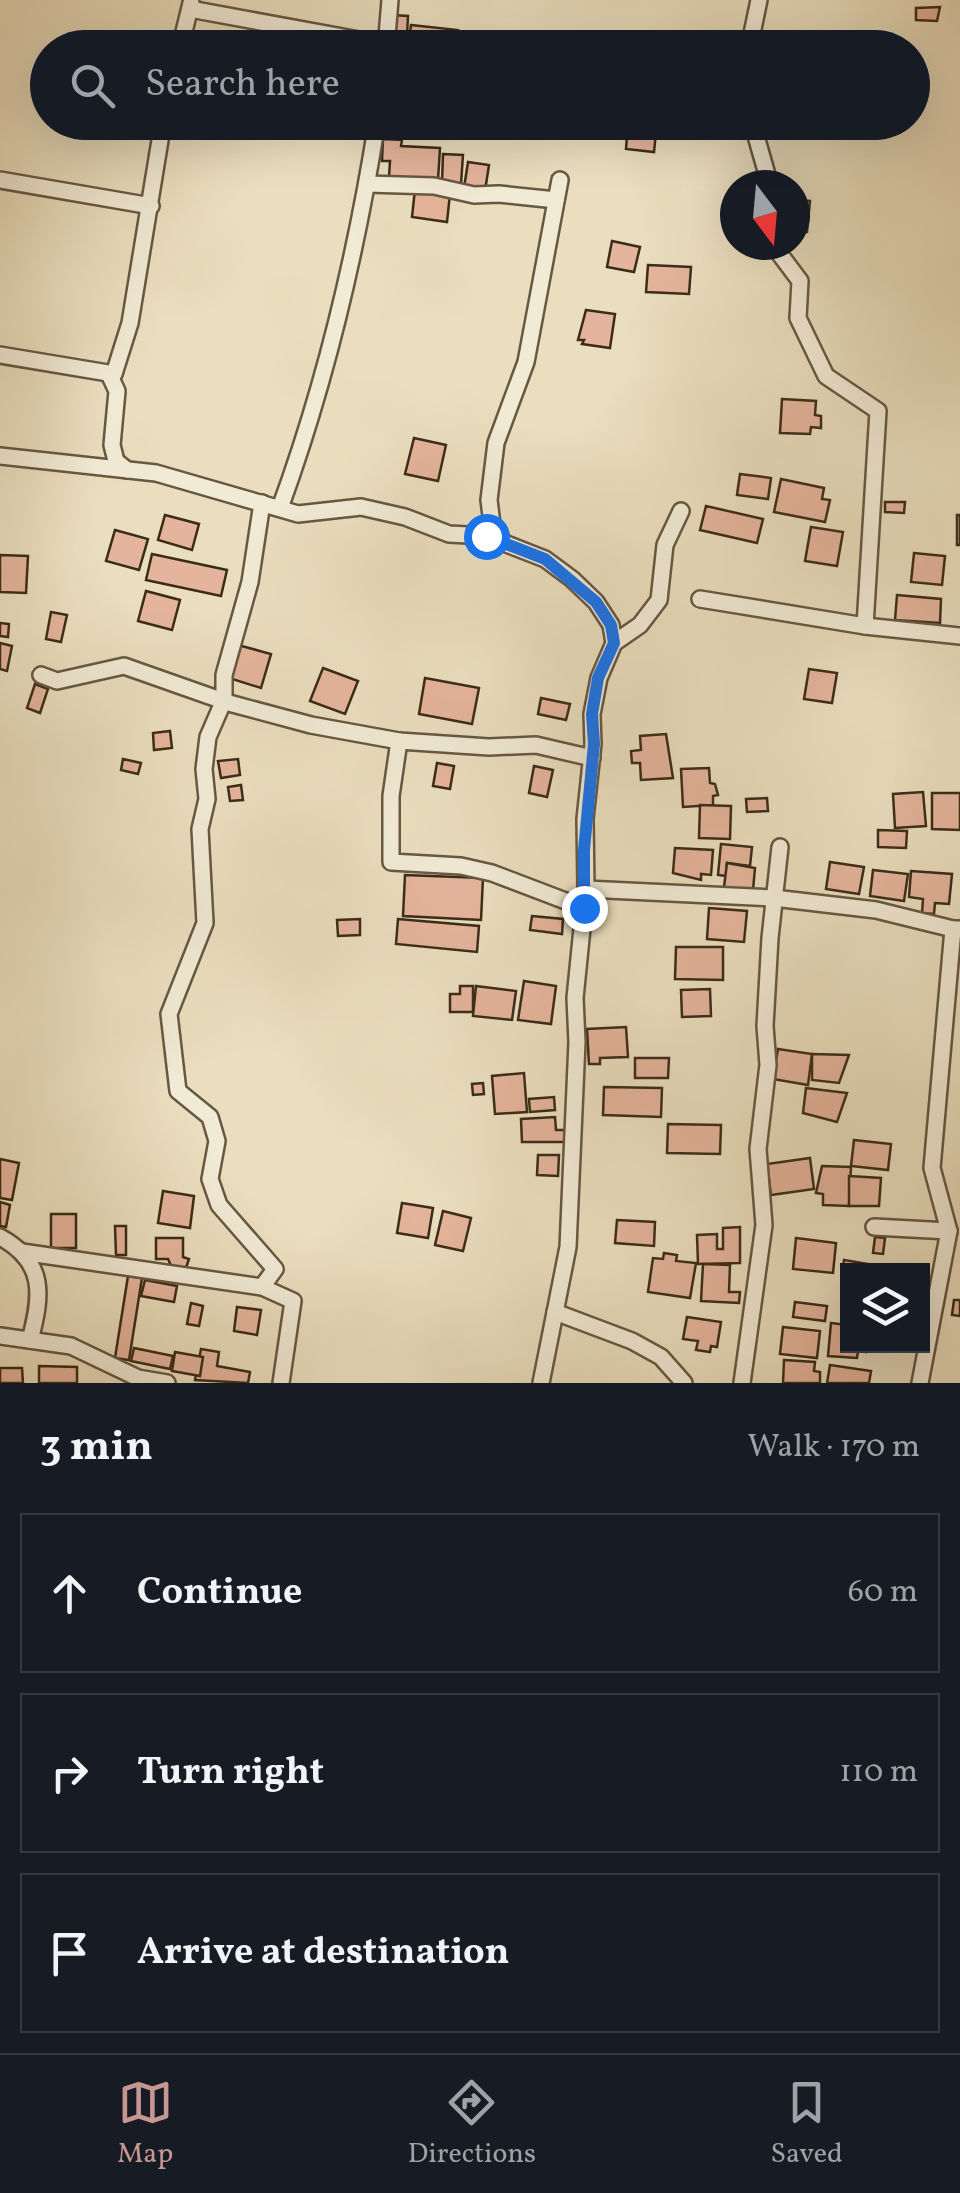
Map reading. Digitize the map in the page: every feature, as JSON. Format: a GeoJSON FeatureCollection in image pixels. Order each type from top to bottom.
{"type":"FeatureCollection","features":[{"type":"Feature","properties":{"kind":"street"},"geometry":{"type":"LineString","coordinates":[[387,30],[390,0]]}},
{"type":"Feature","properties":{"kind":"street"},"geometry":{"type":"LineString","coordinates":[[753,30],[759,0]]}},
{"type":"Feature","properties":{"kind":"street"},"geometry":{"type":"LineString","coordinates":[[185,30],[191,5],[310,30]]}},
{"type":"Feature","properties":{"kind":"street"},"geometry":{"type":"LineString","coordinates":[[0,355],[114,374],[130,324],[160,140]]}},
{"type":"Feature","properties":{"kind":"street"},"geometry":{"type":"LineString","coordinates":[[280,508],[308,431],[346,294],[374,140]]}},
{"type":"Feature","properties":{"kind":"street"},"geometry":{"type":"LineString","coordinates":[[757,140],[766,170]]}},
{"type":"Feature","properties":{"kind":"street"},"geometry":{"type":"LineString","coordinates":[[0,180],[151,206]]}},
{"type":"Feature","properties":{"kind":"street"},"geometry":{"type":"LineString","coordinates":[[504,542],[492,524],[489,500],[494,459],[506,413],[526,362],[560,180]]}},
{"type":"Feature","properties":{"kind":"street"},"geometry":{"type":"LineString","coordinates":[[367,184],[434,186],[474,195],[556,200]]}},
{"type":"Feature","properties":{"kind":"street"},"geometry":{"type":"LineString","coordinates":[[785,260],[800,280],[798,318],[826,376],[878,411],[865,626]]}},
{"type":"Feature","properties":{"kind":"street"},"geometry":{"type":"LineString","coordinates":[[108,374],[117,391],[112,445],[116,460],[127,470]]}},
{"type":"Feature","properties":{"kind":"street"},"geometry":{"type":"LineString","coordinates":[[0,456],[156,473],[298,514],[361,507],[405,517],[449,534],[486,536],[545,559],[572,579],[604,614],[611,625],[614,643]]}},
{"type":"Feature","properties":{"kind":"street"},"geometry":{"type":"LineString","coordinates":[[262,503],[250,582],[224,675],[224,700],[208,737],[204,768],[207,799],[200,829],[206,924],[169,1014],[178,1091],[210,1117],[217,1142],[210,1179],[219,1205],[275,1269],[262,1286]]}},
{"type":"Feature","properties":{"kind":"street"},"geometry":{"type":"LineString","coordinates":[[541,1383],[568,1247],[576,998],[586,889],[584,850],[592,714],[598,678],[614,643],[640,625],[658,600],[664,545],[681,512]]}},
{"type":"Feature","properties":{"kind":"street"},"geometry":{"type":"LineString","coordinates":[[700,598],[865,626],[960,636]]}},
{"type":"Feature","properties":{"kind":"street"},"geometry":{"type":"LineString","coordinates":[[41,674],[57,682],[124,666],[312,725],[399,742],[489,747],[536,745],[592,758]]}},
{"type":"Feature","properties":{"kind":"street"},"geometry":{"type":"LineString","coordinates":[[399,742],[391,796],[392,862],[460,866],[492,873],[584,908]]}},
{"type":"Feature","properties":{"kind":"street"},"geometry":{"type":"LineString","coordinates":[[742,1383],[764,1225],[758,1149],[768,1065],[766,1026],[780,847]]}},
{"type":"Feature","properties":{"kind":"street"},"geometry":{"type":"LineString","coordinates":[[586,889],[774,898],[876,910],[956,929],[932,1168],[948,1230],[920,1383]]}},
{"type":"Feature","properties":{"kind":"street"},"geometry":{"type":"LineString","coordinates":[[874,1227],[948,1230]]}},
{"type":"Feature","properties":{"kind":"street"},"geometry":{"type":"LineString","coordinates":[[0,1236],[31,1262],[40,1302],[30,1340]]}},
{"type":"Feature","properties":{"kind":"street"},"geometry":{"type":"LineString","coordinates":[[22,1252],[262,1286],[293,1300],[281,1383]]}},
{"type":"Feature","properties":{"kind":"street"},"geometry":{"type":"LineString","coordinates":[[555,1312],[632,1341],[661,1357],[684,1383]]}},
{"type":"Feature","properties":{"kind":"street"},"geometry":{"type":"LineString","coordinates":[[0,1336],[71,1346],[138,1378],[167,1383]]}},
{"type":"Feature","properties":{"kind":"building"},"geometry":{"type":"Polygon","coordinates":[[[940,7],[937,21],[916,20],[916,8],[940,7]]]}},
{"type":"Feature","properties":{"kind":"building"},"geometry":{"type":"Polygon","coordinates":[[[392,15],[408,16],[407,30],[391,30],[392,15]]]}},
{"type":"Feature","properties":{"kind":"building"},"geometry":{"type":"Polygon","coordinates":[[[411,25],[458,30],[410,30],[411,25]]]}},
{"type":"Feature","properties":{"kind":"building"},"geometry":{"type":"Polygon","coordinates":[[[383,140],[402,140],[401,146],[440,148],[438,180],[389,177],[390,161],[382,161],[383,140]]]}},
{"type":"Feature","properties":{"kind":"building"},"geometry":{"type":"Polygon","coordinates":[[[627,140],[655,140],[654,152],[626,149],[627,140]]]}},
{"type":"Feature","properties":{"kind":"building"},"geometry":{"type":"Polygon","coordinates":[[[443,154],[463,155],[461,184],[442,183],[443,154]]]}},
{"type":"Feature","properties":{"kind":"building"},"geometry":{"type":"Polygon","coordinates":[[[468,162],[489,165],[485,191],[464,188],[468,162]]]}},
{"type":"Feature","properties":{"kind":"building"},"geometry":{"type":"Polygon","coordinates":[[[415,189],[450,194],[447,222],[412,217],[415,189]]]}},
{"type":"Feature","properties":{"kind":"building"},"geometry":{"type":"Polygon","coordinates":[[[612,241],[640,247],[634,272],[607,267],[612,241]]]}},
{"type":"Feature","properties":{"kind":"building"},"geometry":{"type":"Polygon","coordinates":[[[648,265],[691,267],[689,294],[646,292],[648,265]]]}},
{"type":"Feature","properties":{"kind":"building"},"geometry":{"type":"Polygon","coordinates":[[[586,310],[615,314],[610,348],[578,340],[586,310]]]}},
{"type":"Feature","properties":{"kind":"building"},"geometry":{"type":"Polygon","coordinates":[[[782,399],[816,401],[815,415],[821,416],[821,428],[811,427],[810,434],[780,433],[782,399]]]}},
{"type":"Feature","properties":{"kind":"building"},"geometry":{"type":"Polygon","coordinates":[[[414,438],[446,445],[438,481],[405,474],[414,438]]]}},
{"type":"Feature","properties":{"kind":"building"},"geometry":{"type":"Polygon","coordinates":[[[740,474],[771,478],[768,499],[737,495],[740,474]]]}},
{"type":"Feature","properties":{"kind":"building"},"geometry":{"type":"Polygon","coordinates":[[[781,479],[824,488],[822,499],[830,500],[825,522],[774,512],[781,479]]]}},
{"type":"Feature","properties":{"kind":"building"},"geometry":{"type":"Polygon","coordinates":[[[885,502],[905,502],[904,513],[885,512],[885,502]]]}},
{"type":"Feature","properties":{"kind":"building"},"geometry":{"type":"Polygon","coordinates":[[[706,506],[763,519],[757,543],[700,530],[706,506]]]}},
{"type":"Feature","properties":{"kind":"building"},"geometry":{"type":"Polygon","coordinates":[[[165,515],[199,524],[192,550],[158,540],[165,515]]]}},
{"type":"Feature","properties":{"kind":"building"},"geometry":{"type":"Polygon","coordinates":[[[960,515],[960,545],[957,545],[960,515]]]}},
{"type":"Feature","properties":{"kind":"building"},"geometry":{"type":"Polygon","coordinates":[[[811,527],[843,532],[837,566],[805,561],[811,527]]]}},
{"type":"Feature","properties":{"kind":"building"},"geometry":{"type":"Polygon","coordinates":[[[115,530],[148,539],[139,570],[106,561],[115,530]]]}},
{"type":"Feature","properties":{"kind":"building"},"geometry":{"type":"Polygon","coordinates":[[[914,553],[945,556],[942,585],[911,582],[914,553]]]}},
{"type":"Feature","properties":{"kind":"building"},"geometry":{"type":"Polygon","coordinates":[[[152,554],[227,570],[221,596],[146,580],[152,554]]]}},
{"type":"Feature","properties":{"kind":"building"},"geometry":{"type":"Polygon","coordinates":[[[0,555],[28,556],[26,593],[0,592],[0,555]]]}},
{"type":"Feature","properties":{"kind":"building"},"geometry":{"type":"Polygon","coordinates":[[[146,591],[180,600],[172,630],[138,621],[146,591]]]}},
{"type":"Feature","properties":{"kind":"building"},"geometry":{"type":"Polygon","coordinates":[[[897,595],[941,599],[940,623],[895,620],[897,595]]]}},
{"type":"Feature","properties":{"kind":"building"},"geometry":{"type":"Polygon","coordinates":[[[51,612],[67,615],[61,642],[46,639],[51,612]]]}},
{"type":"Feature","properties":{"kind":"building"},"geometry":{"type":"Polygon","coordinates":[[[0,623],[9,624],[8,637],[0,636],[0,623]]]}},
{"type":"Feature","properties":{"kind":"building"},"geometry":{"type":"Polygon","coordinates":[[[0,643],[12,646],[7,671],[0,669],[0,643]]]}},
{"type":"Feature","properties":{"kind":"building"},"geometry":{"type":"Polygon","coordinates":[[[238,645],[271,654],[261,688],[229,678],[238,645]]]}},
{"type":"Feature","properties":{"kind":"building"},"geometry":{"type":"Polygon","coordinates":[[[323,668],[358,681],[345,714],[310,701],[323,668]]]}},
{"type":"Feature","properties":{"kind":"building"},"geometry":{"type":"Polygon","coordinates":[[[809,669],[837,673],[832,703],[804,699],[809,669]]]}},
{"type":"Feature","properties":{"kind":"building"},"geometry":{"type":"Polygon","coordinates":[[[425,678],[479,688],[472,724],[419,714],[425,678]]]}},
{"type":"Feature","properties":{"kind":"building"},"geometry":{"type":"Polygon","coordinates":[[[35,684],[48,689],[40,713],[27,708],[35,684]]]}},
{"type":"Feature","properties":{"kind":"building"},"geometry":{"type":"Polygon","coordinates":[[[541,698],[570,704],[566,720],[538,714],[541,698]]]}},
{"type":"Feature","properties":{"kind":"building"},"geometry":{"type":"Polygon","coordinates":[[[170,731],[172,748],[154,750],[153,733],[170,731]]]}},
{"type":"Feature","properties":{"kind":"building"},"geometry":{"type":"Polygon","coordinates":[[[666,734],[673,778],[641,780],[640,763],[632,763],[631,751],[641,750],[640,736],[666,734]]]}},
{"type":"Feature","properties":{"kind":"building"},"geometry":{"type":"Polygon","coordinates":[[[123,759],[141,763],[138,774],[121,770],[123,759]]]}},
{"type":"Feature","properties":{"kind":"building"},"geometry":{"type":"Polygon","coordinates":[[[238,759],[240,775],[221,778],[218,761],[238,759]]]}},
{"type":"Feature","properties":{"kind":"building"},"geometry":{"type":"Polygon","coordinates":[[[437,763],[454,766],[450,789],[433,786],[437,763]]]}},
{"type":"Feature","properties":{"kind":"building"},"geometry":{"type":"Polygon","coordinates":[[[534,766],[553,770],[547,797],[529,793],[534,766]]]}},
{"type":"Feature","properties":{"kind":"building"},"geometry":{"type":"Polygon","coordinates":[[[709,768],[710,783],[715,784],[718,795],[713,796],[713,805],[683,807],[681,769],[709,768]]]}},
{"type":"Feature","properties":{"kind":"building"},"geometry":{"type":"Polygon","coordinates":[[[241,785],[243,800],[230,801],[228,787],[241,785]]]}},
{"type":"Feature","properties":{"kind":"building"},"geometry":{"type":"Polygon","coordinates":[[[923,792],[926,826],[895,828],[893,794],[923,792]]]}},
{"type":"Feature","properties":{"kind":"building"},"geometry":{"type":"Polygon","coordinates":[[[932,793],[960,793],[960,830],[932,829],[932,793]]]}},
{"type":"Feature","properties":{"kind":"building"},"geometry":{"type":"Polygon","coordinates":[[[767,798],[768,811],[747,812],[746,799],[767,798]]]}},
{"type":"Feature","properties":{"kind":"building"},"geometry":{"type":"Polygon","coordinates":[[[700,805],[731,806],[730,839],[699,838],[700,805]]]}},
{"type":"Feature","properties":{"kind":"building"},"geometry":{"type":"Polygon","coordinates":[[[878,830],[907,831],[906,848],[878,847],[878,830]]]}},
{"type":"Feature","properties":{"kind":"building"},"geometry":{"type":"Polygon","coordinates":[[[721,844],[752,847],[750,866],[727,863],[726,876],[718,875],[721,844]]]}},
{"type":"Feature","properties":{"kind":"building"},"geometry":{"type":"Polygon","coordinates":[[[675,848],[713,850],[711,875],[701,874],[701,880],[673,873],[675,848]]]}},
{"type":"Feature","properties":{"kind":"building"},"geometry":{"type":"Polygon","coordinates":[[[830,862],[864,867],[859,894],[826,889],[830,862]]]}},
{"type":"Feature","properties":{"kind":"building"},"geometry":{"type":"Polygon","coordinates":[[[727,863],[755,868],[753,890],[724,887],[727,863]]]}},
{"type":"Feature","properties":{"kind":"building"},"geometry":{"type":"Polygon","coordinates":[[[873,870],[908,874],[904,901],[870,896],[873,870]]]}},
{"type":"Feature","properties":{"kind":"building"},"geometry":{"type":"Polygon","coordinates":[[[911,871],[952,874],[949,904],[935,903],[934,914],[922,913],[923,899],[909,897],[911,871]]]}},
{"type":"Feature","properties":{"kind":"building"},"geometry":{"type":"Polygon","coordinates":[[[405,875],[483,878],[481,920],[403,916],[405,875]]]}},
{"type":"Feature","properties":{"kind":"building"},"geometry":{"type":"Polygon","coordinates":[[[709,908],[747,911],[744,942],[707,939],[709,908]]]}},
{"type":"Feature","properties":{"kind":"building"},"geometry":{"type":"Polygon","coordinates":[[[532,916],[563,919],[562,934],[530,930],[532,916]]]}},
{"type":"Feature","properties":{"kind":"building"},"geometry":{"type":"Polygon","coordinates":[[[360,919],[360,935],[338,936],[337,920],[360,919]]]}},
{"type":"Feature","properties":{"kind":"building"},"geometry":{"type":"Polygon","coordinates":[[[398,919],[479,926],[477,952],[396,944],[398,919]]]}},
{"type":"Feature","properties":{"kind":"building"},"geometry":{"type":"Polygon","coordinates":[[[676,947],[723,947],[723,980],[675,979],[676,947]]]}},
{"type":"Feature","properties":{"kind":"building"},"geometry":{"type":"Polygon","coordinates":[[[524,981],[556,986],[551,1024],[518,1020],[524,981]]]}},
{"type":"Feature","properties":{"kind":"building"},"geometry":{"type":"Polygon","coordinates":[[[460,986],[473,986],[473,1012],[450,1012],[450,994],[460,994],[460,986]]]}},
{"type":"Feature","properties":{"kind":"building"},"geometry":{"type":"Polygon","coordinates":[[[476,986],[516,991],[512,1020],[473,1016],[476,986]]]}},
{"type":"Feature","properties":{"kind":"building"},"geometry":{"type":"Polygon","coordinates":[[[710,989],[711,1016],[682,1017],[681,990],[710,989]]]}},
{"type":"Feature","properties":{"kind":"building"},"geometry":{"type":"Polygon","coordinates":[[[626,1027],[628,1057],[600,1058],[600,1064],[589,1064],[587,1029],[626,1027]]]}},
{"type":"Feature","properties":{"kind":"building"},"geometry":{"type":"Polygon","coordinates":[[[778,1049],[812,1054],[808,1085],[773,1079],[778,1049]]]}},
{"type":"Feature","properties":{"kind":"building"},"geometry":{"type":"Polygon","coordinates":[[[812,1054],[849,1055],[839,1083],[812,1080],[812,1054]]]}},
{"type":"Feature","properties":{"kind":"building"},"geometry":{"type":"Polygon","coordinates":[[[635,1058],[669,1058],[668,1078],[635,1078],[635,1058]]]}},
{"type":"Feature","properties":{"kind":"building"},"geometry":{"type":"Polygon","coordinates":[[[524,1073],[527,1112],[495,1114],[492,1076],[524,1073]]]}},
{"type":"Feature","properties":{"kind":"building"},"geometry":{"type":"Polygon","coordinates":[[[483,1083],[484,1094],[473,1095],[472,1084],[483,1083]]]}},
{"type":"Feature","properties":{"kind":"building"},"geometry":{"type":"Polygon","coordinates":[[[604,1087],[662,1088],[661,1117],[603,1115],[604,1087]]]}},
{"type":"Feature","properties":{"kind":"building"},"geometry":{"type":"Polygon","coordinates":[[[806,1088],[847,1093],[837,1122],[803,1113],[806,1088]]]}},
{"type":"Feature","properties":{"kind":"building"},"geometry":{"type":"Polygon","coordinates":[[[554,1097],[555,1110],[530,1112],[529,1099],[554,1097]]]}},
{"type":"Feature","properties":{"kind":"building"},"geometry":{"type":"Polygon","coordinates":[[[555,1117],[556,1130],[564,1130],[565,1142],[522,1142],[521,1119],[555,1117]]]}},
{"type":"Feature","properties":{"kind":"building"},"geometry":{"type":"Polygon","coordinates":[[[668,1124],[721,1125],[720,1154],[667,1153],[668,1124]]]}},
{"type":"Feature","properties":{"kind":"building"},"geometry":{"type":"Polygon","coordinates":[[[854,1140],[891,1144],[888,1170],[851,1166],[854,1140]]]}},
{"type":"Feature","properties":{"kind":"building"},"geometry":{"type":"Polygon","coordinates":[[[538,1155],[559,1155],[558,1176],[537,1175],[538,1155]]]}},
{"type":"Feature","properties":{"kind":"building"},"geometry":{"type":"Polygon","coordinates":[[[810,1158],[814,1189],[771,1195],[767,1164],[810,1158]]]}},
{"type":"Feature","properties":{"kind":"building"},"geometry":{"type":"Polygon","coordinates":[[[0,1159],[19,1163],[12,1200],[0,1198],[0,1159]]]}},
{"type":"Feature","properties":{"kind":"building"},"geometry":{"type":"Polygon","coordinates":[[[822,1166],[851,1167],[849,1206],[823,1205],[823,1194],[816,1193],[822,1166]]]}},
{"type":"Feature","properties":{"kind":"building"},"geometry":{"type":"Polygon","coordinates":[[[849,1176],[881,1178],[879,1206],[849,1206],[849,1176]]]}},
{"type":"Feature","properties":{"kind":"building"},"geometry":{"type":"Polygon","coordinates":[[[163,1191],[194,1196],[190,1228],[158,1223],[163,1191]]]}},
{"type":"Feature","properties":{"kind":"building"},"geometry":{"type":"Polygon","coordinates":[[[0,1202],[10,1205],[6,1227],[0,1226],[0,1202]]]}},
{"type":"Feature","properties":{"kind":"building"},"geometry":{"type":"Polygon","coordinates":[[[402,1203],[433,1208],[428,1238],[397,1233],[402,1203]]]}},
{"type":"Feature","properties":{"kind":"building"},"geometry":{"type":"Polygon","coordinates":[[[443,1211],[471,1218],[463,1251],[435,1245],[443,1211]]]}},
{"type":"Feature","properties":{"kind":"building"},"geometry":{"type":"Polygon","coordinates":[[[51,1214],[76,1214],[76,1248],[51,1248],[51,1214]]]}},
{"type":"Feature","properties":{"kind":"building"},"geometry":{"type":"Polygon","coordinates":[[[617,1220],[655,1222],[654,1246],[615,1243],[617,1220]]]}},
{"type":"Feature","properties":{"kind":"building"},"geometry":{"type":"Polygon","coordinates":[[[115,1226],[126,1226],[126,1255],[116,1255],[115,1226]]]}},
{"type":"Feature","properties":{"kind":"building"},"geometry":{"type":"Polygon","coordinates":[[[740,1227],[740,1263],[698,1264],[697,1235],[717,1234],[717,1249],[723,1249],[723,1228],[740,1227]]]}},
{"type":"Feature","properties":{"kind":"building"},"geometry":{"type":"Polygon","coordinates":[[[875,1237],[885,1238],[883,1254],[873,1253],[875,1237]]]}},
{"type":"Feature","properties":{"kind":"building"},"geometry":{"type":"Polygon","coordinates":[[[156,1238],[183,1238],[183,1257],[189,1259],[186,1268],[172,1268],[168,1259],[156,1259],[156,1238]]]}},
{"type":"Feature","properties":{"kind":"building"},"geometry":{"type":"Polygon","coordinates":[[[796,1238],[836,1243],[833,1273],[793,1269],[796,1238]]]}},
{"type":"Feature","properties":{"kind":"building"},"geometry":{"type":"Polygon","coordinates":[[[664,1253],[677,1255],[676,1261],[696,1263],[690,1298],[648,1292],[653,1258],[663,1259],[664,1253]]]}},
{"type":"Feature","properties":{"kind":"building"},"geometry":{"type":"Polygon","coordinates":[[[703,1264],[730,1265],[729,1292],[740,1292],[739,1303],[701,1301],[703,1264]]]}},
{"type":"Feature","properties":{"kind":"building"},"geometry":{"type":"Polygon","coordinates":[[[128,1276],[142,1278],[129,1360],[115,1358],[128,1276]]]}},
{"type":"Feature","properties":{"kind":"building"},"geometry":{"type":"Polygon","coordinates":[[[145,1280],[177,1286],[174,1302],[141,1296],[145,1280]]]}},
{"type":"Feature","properties":{"kind":"building"},"geometry":{"type":"Polygon","coordinates":[[[954,1300],[960,1300],[960,1316],[952,1315],[954,1300]]]}},
{"type":"Feature","properties":{"kind":"building"},"geometry":{"type":"Polygon","coordinates":[[[795,1302],[827,1306],[825,1321],[793,1317],[795,1302]]]}},
{"type":"Feature","properties":{"kind":"building"},"geometry":{"type":"Polygon","coordinates":[[[191,1303],[203,1306],[199,1326],[187,1324],[191,1303]]]}},
{"type":"Feature","properties":{"kind":"building"},"geometry":{"type":"Polygon","coordinates":[[[237,1307],[261,1310],[257,1335],[234,1331],[237,1307]]]}},
{"type":"Feature","properties":{"kind":"building"},"geometry":{"type":"Polygon","coordinates":[[[687,1317],[721,1322],[717,1347],[711,1346],[710,1352],[696,1350],[698,1341],[683,1339],[687,1317]]]}},
{"type":"Feature","properties":{"kind":"building"},"geometry":{"type":"Polygon","coordinates":[[[831,1323],[840,1324],[840,1353],[858,1353],[857,1358],[828,1356],[831,1323]]]}},
{"type":"Feature","properties":{"kind":"building"},"geometry":{"type":"Polygon","coordinates":[[[783,1327],[820,1331],[817,1358],[780,1354],[783,1327]]]}},
{"type":"Feature","properties":{"kind":"building"},"geometry":{"type":"Polygon","coordinates":[[[134,1348],[173,1356],[170,1369],[131,1361],[134,1348]]]}},
{"type":"Feature","properties":{"kind":"building"},"geometry":{"type":"Polygon","coordinates":[[[201,1349],[219,1352],[217,1366],[250,1372],[248,1383],[195,1380],[201,1349]]]}},
{"type":"Feature","properties":{"kind":"building"},"geometry":{"type":"Polygon","coordinates":[[[175,1352],[203,1357],[200,1376],[172,1371],[175,1352]]]}},
{"type":"Feature","properties":{"kind":"building"},"geometry":{"type":"Polygon","coordinates":[[[784,1360],[815,1362],[814,1371],[820,1372],[820,1383],[783,1383],[784,1360]]]}},
{"type":"Feature","properties":{"kind":"building"},"geometry":{"type":"Polygon","coordinates":[[[830,1365],[871,1371],[869,1383],[827,1383],[830,1365]]]}},
{"type":"Feature","properties":{"kind":"building"},"geometry":{"type":"Polygon","coordinates":[[[39,1366],[77,1367],[77,1383],[39,1383],[39,1366]]]}},
{"type":"Feature","properties":{"kind":"building"},"geometry":{"type":"Polygon","coordinates":[[[0,1368],[22,1368],[23,1383],[0,1383],[0,1368]]]}},
{"type":"Feature","properties":{"kind":"route"},"geometry":{"type":"LineString","coordinates":[[486,536],[545,559],[596,602],[611,625],[614,643],[598,678],[592,714],[594,744],[585,819],[584,908]]}}]}
